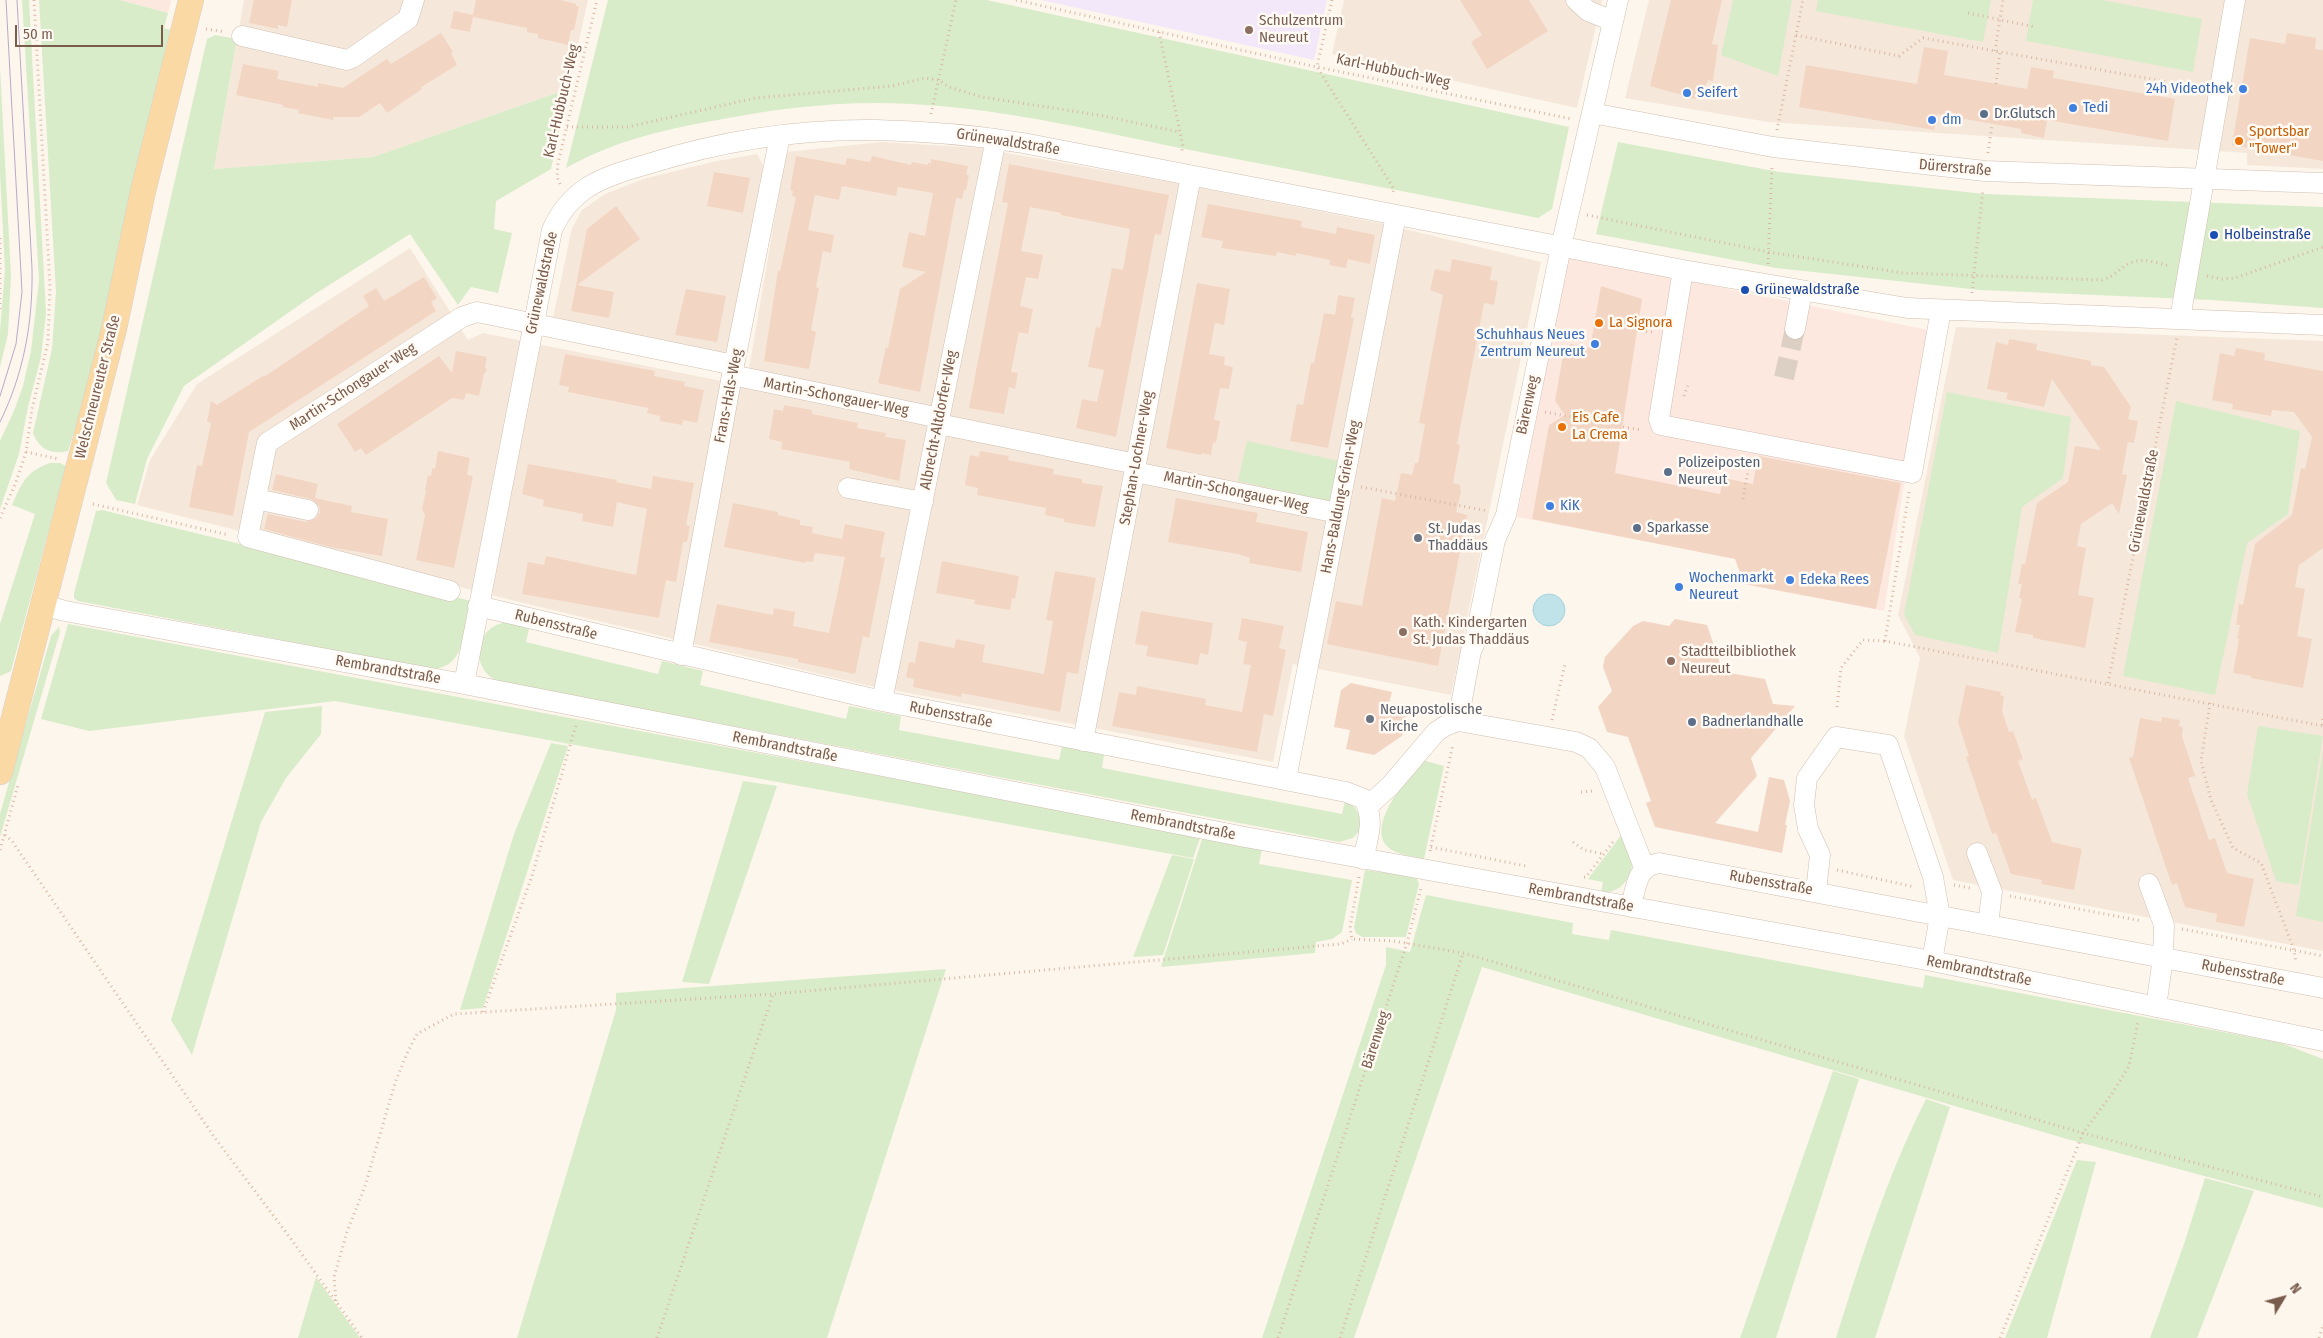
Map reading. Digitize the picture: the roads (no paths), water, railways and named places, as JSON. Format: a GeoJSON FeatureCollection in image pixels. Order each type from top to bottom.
{"type":"FeatureCollection","features":[{"type":"Feature","properties":{"kind":"main road","name":"Welschneureuter Straße"},"geometry":{"type":"LineString","coordinates":[[0,772],[114,329],[143,191],[191,0]]}},
{"type":"Feature","properties":{"kind":"street"},"geometry":{"type":"LineString","coordinates":[[242,36],[347,60],[360,53],[408,18],[414,0]]}},
{"type":"Feature","properties":{"kind":"street"},"geometry":{"type":"LineString","coordinates":[[1576,0],[1588,11],[1613,21]]}},
{"type":"Feature","properties":{"kind":"street","name":"Bärenweg"},"geometry":{"type":"LineString","coordinates":[[1456,729],[1470,651],[1474,645],[1495,540],[1506,515],[1561,247],[1618,0]]}},
{"type":"Feature","properties":{"kind":"street"},"geometry":{"type":"LineString","coordinates":[[2180,319],[2235,0]]}},
{"type":"Feature","properties":{"kind":"street","name":"Dürerstraße"},"geometry":{"type":"LineString","coordinates":[[1591,118],[1773,147],[1985,171],[2323,183]]}},
{"type":"Feature","properties":{"kind":"street","name":"Grünewaldstraße"},"geometry":{"type":"LineString","coordinates":[[464,684],[552,230],[566,206],[588,187],[621,172],[668,157],[721,145],[780,136],[827,132],[927,132],[996,139],[1683,270],[1898,307],[2323,325]]}},
{"type":"Feature","properties":{"kind":"street","name":"Frans-Hals-Weg"},"geometry":{"type":"LineString","coordinates":[[681,655],[733,370],[780,136]]}},
{"type":"Feature","properties":{"kind":"street","name":"Albrecht-Altdorfer-Weg"},"geometry":{"type":"LineString","coordinates":[[882,701],[996,139]]}},
{"type":"Feature","properties":{"kind":"street","name":"Stephan-Lochner-Weg"},"geometry":{"type":"LineString","coordinates":[[1083,741],[1135,468],[1185,174]]}},
{"type":"Feature","properties":{"kind":"street","name":"Hans-Baldung-Grien-Weg"},"geometry":{"type":"LineString","coordinates":[[1286,779],[1338,513],[1393,215]]}},
{"type":"Feature","properties":{"kind":"street"},"geometry":{"type":"LineString","coordinates":[[1683,270],[1659,419],[1661,425],[1912,474],[1941,310]]}},
{"type":"Feature","properties":{"kind":"street"},"geometry":{"type":"LineString","coordinates":[[1795,329],[1802,291]]}},
{"type":"Feature","properties":{"kind":"street","name":"Martin-Schongauer-Weg"},"geometry":{"type":"LineString","coordinates":[[450,591],[248,537],[266,442],[462,317],[477,312],[733,370],[1135,468],[1338,513]]}},
{"type":"Feature","properties":{"kind":"street"},"geometry":{"type":"LineString","coordinates":[[848,488],[923,502]]}},
{"type":"Feature","properties":{"kind":"street"},"geometry":{"type":"LineString","coordinates":[[256,499],[308,510]]}},
{"type":"Feature","properties":{"kind":"street","name":"Rembrandtstraße"},"geometry":{"type":"LineString","coordinates":[[43,605],[65,611],[580,707],[1361,867],[1426,869],[1932,961],[2323,1041]]}},
{"type":"Feature","properties":{"kind":"street","name":"Rubensstraße"},"geometry":{"type":"LineString","coordinates":[[478,606],[882,701],[1286,779],[1357,795],[1368,806]]}},
{"type":"Feature","properties":{"kind":"street"},"geometry":{"type":"LineString","coordinates":[[1361,867],[1372,823],[1368,806],[1390,786],[1436,732],[1445,726],[1456,729],[1548,737],[1576,742],[1589,748],[1605,767],[1644,867],[1640,873],[1631,907]]}},
{"type":"Feature","properties":{"kind":"street"},"geometry":{"type":"LineString","coordinates":[[1816,892],[1820,855],[1808,829],[1804,805],[1807,778],[1836,737],[1888,745],[1934,886],[1940,916],[1932,961]]}},
{"type":"Feature","properties":{"kind":"street"},"geometry":{"type":"LineString","coordinates":[[1977,853],[1992,892],[1988,925]]}},
{"type":"Feature","properties":{"kind":"street","name":"Rubensstraße"},"geometry":{"type":"LineString","coordinates":[[1644,867],[1659,863],[2323,988]]}},
{"type":"Feature","properties":{"kind":"street"},"geometry":{"type":"LineString","coordinates":[[2148,1005],[2163,958],[2164,925],[2149,884]]}},
{"type":"Feature","properties":{"kind":"water"},"geometry":{"type":"Polygon","coordinates":[[[1549,594],[1555,595],[1560,599],[1564,604],[1564,616],[1560,621],[1555,625],[1549,626],[1543,625],[1538,621],[1534,616],[1533,610],[1534,604],[1538,599],[1543,595],[1549,594]]]}},
{"type":"Feature","properties":{"kind":"tunnel"},"geometry":{"type":"LineString","coordinates":[[1784,378],[1795,329]]}},
{"type":"Feature","properties":{"kind":"tram line"},"geometry":{"type":"LineString","coordinates":[[0,396],[16,344],[22,292],[6,0]]}},
{"type":"Feature","properties":{"kind":"tram line"},"geometry":{"type":"LineString","coordinates":[[0,422],[21,366],[29,328],[32,288],[17,0]]}},
{"type":"Feature","properties":{"kind":"place","name":"Schulzentrum Neureut"},"geometry":{"type":"Point","coordinates":[1249,30]}},
{"type":"Feature","properties":{"kind":"place","name":"24h Videothek"},"geometry":{"type":"Point","coordinates":[2243,89]}},
{"type":"Feature","properties":{"kind":"place","name":"Seifert"},"geometry":{"type":"Point","coordinates":[1687,93]}},
{"type":"Feature","properties":{"kind":"place","name":"Tedi"},"geometry":{"type":"Point","coordinates":[2073,108]}},
{"type":"Feature","properties":{"kind":"place","name":"Dr.Glutsch"},"geometry":{"type":"Point","coordinates":[1984,114]}},
{"type":"Feature","properties":{"kind":"place","name":"dm"},"geometry":{"type":"Point","coordinates":[1932,120]}},
{"type":"Feature","properties":{"kind":"place","name":"Sportsbar \"Tower\""},"geometry":{"type":"Point","coordinates":[2239,141]}},
{"type":"Feature","properties":{"kind":"place","name":"Holbeinstraße"},"geometry":{"type":"Point","coordinates":[2214,235]}},
{"type":"Feature","properties":{"kind":"place","name":"Grünewaldstraße"},"geometry":{"type":"Point","coordinates":[1745,290]}},
{"type":"Feature","properties":{"kind":"place","name":"La Signora"},"geometry":{"type":"Point","coordinates":[1599,323]}},
{"type":"Feature","properties":{"kind":"place","name":"Schuhhaus Neues Zentrum Neureut"},"geometry":{"type":"Point","coordinates":[1595,344]}},
{"type":"Feature","properties":{"kind":"place","name":"Eis Cafe La Crema"},"geometry":{"type":"Point","coordinates":[1562,427]}},
{"type":"Feature","properties":{"kind":"place","name":"Polizeiposten Neureut"},"geometry":{"type":"Point","coordinates":[1668,472]}},
{"type":"Feature","properties":{"kind":"place","name":"KiK"},"geometry":{"type":"Point","coordinates":[1550,506]}},
{"type":"Feature","properties":{"kind":"place","name":"Sparkasse"},"geometry":{"type":"Point","coordinates":[1637,528]}},
{"type":"Feature","properties":{"kind":"place","name":"St. Judas Thaddäus"},"geometry":{"type":"Point","coordinates":[1418,538]}},
{"type":"Feature","properties":{"kind":"place","name":"Edeka Rees"},"geometry":{"type":"Point","coordinates":[1790,580]}},
{"type":"Feature","properties":{"kind":"place","name":"Wochenmarkt Neureut"},"geometry":{"type":"Point","coordinates":[1679,587]}},
{"type":"Feature","properties":{"kind":"place","name":"Kath. Kindergarten St. Judas Thaddäus"},"geometry":{"type":"Point","coordinates":[1403,632]}},
{"type":"Feature","properties":{"kind":"place","name":"Stadtteilbibliothek Neureut"},"geometry":{"type":"Point","coordinates":[1671,661]}},
{"type":"Feature","properties":{"kind":"place","name":"Neuapostolische Kirche"},"geometry":{"type":"Point","coordinates":[1370,719]}},
{"type":"Feature","properties":{"kind":"place","name":"Badnerlandhalle"},"geometry":{"type":"Point","coordinates":[1692,722]}}]}
